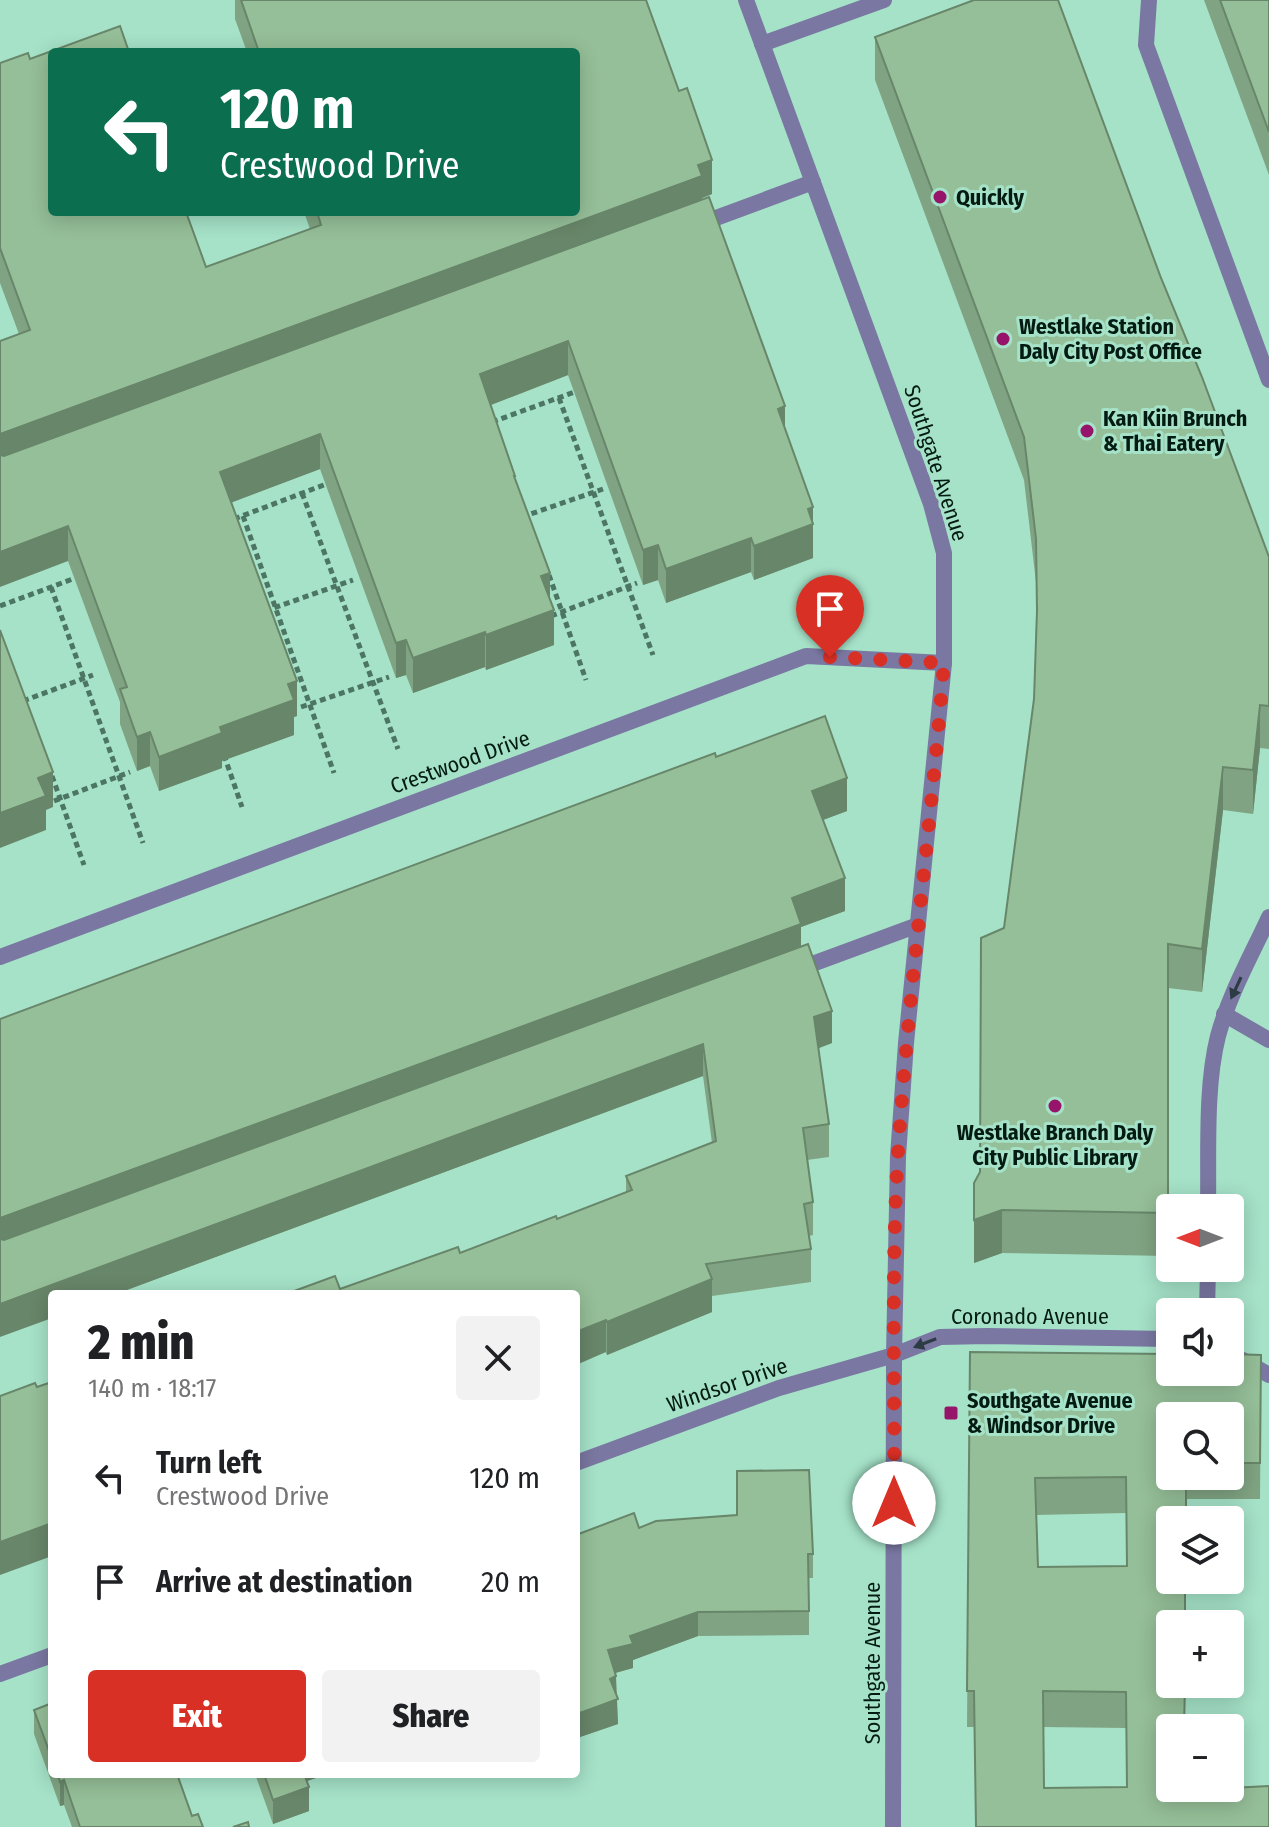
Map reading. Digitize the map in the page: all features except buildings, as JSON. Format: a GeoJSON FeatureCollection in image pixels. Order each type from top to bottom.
{"type":"FeatureCollection","features":[{"type":"Feature","properties":{"kind":"street","name":"Southgate Avenue"},"geometry":{"type":"LineString","coordinates":[[746,0],[931,504],[944,553],[944,663],[906,1043],[898,1156],[894,1355],[893,1827]]}},
{"type":"Feature","properties":{"kind":"street"},"geometry":{"type":"LineString","coordinates":[[762,44],[884,0]]}},
{"type":"Feature","properties":{"kind":"street"},"geometry":{"type":"LineString","coordinates":[[1149,0],[1146,45],[1269,380]]}},
{"type":"Feature","properties":{"kind":"street"},"geometry":{"type":"LineString","coordinates":[[681,231],[813,182]]}},
{"type":"Feature","properties":{"kind":"street","name":"Crestwood Drive"},"geometry":{"type":"LineString","coordinates":[[0,957],[806,656],[944,663]]}},
{"type":"Feature","properties":{"kind":"street"},"geometry":{"type":"LineString","coordinates":[[1208,1194],[1210,1082],[1217,1039],[1224,1014],[1269,917]]}},
{"type":"Feature","properties":{"kind":"street"},"geometry":{"type":"LineString","coordinates":[[785,974],[918,925]]}},
{"type":"Feature","properties":{"kind":"street"},"geometry":{"type":"LineString","coordinates":[[1224,1014],[1269,1040]]}},
{"type":"Feature","properties":{"kind":"street","name":"Coronado Avenue"},"geometry":{"type":"LineString","coordinates":[[894,1355],[940,1337],[1156,1339]]}},
{"type":"Feature","properties":{"kind":"street","name":"Windsor Drive"},"geometry":{"type":"LineString","coordinates":[[580,1462],[779,1388],[894,1355]]}},
{"type":"Feature","properties":{"kind":"street"},"geometry":{"type":"LineString","coordinates":[[1244,1361],[1269,1375]]}},
{"type":"Feature","properties":{"kind":"street"},"geometry":{"type":"LineString","coordinates":[[0,1674],[48,1656]]}},
{"type":"Feature","properties":{"kind":"path"},"geometry":{"type":"LineString","coordinates":[[479,427],[588,387]]}},
{"type":"Feature","properties":{"kind":"path"},"geometry":{"type":"LineString","coordinates":[[559,398],[653,655]]}},
{"type":"Feature","properties":{"kind":"path"},"geometry":{"type":"LineString","coordinates":[[230,520],[332,482]]}},
{"type":"Feature","properties":{"kind":"path"},"geometry":{"type":"LineString","coordinates":[[517,518],[603,489]]}},
{"type":"Feature","properties":{"kind":"path"},"geometry":{"type":"LineString","coordinates":[[302,493],[398,749]]}},
{"type":"Feature","properties":{"kind":"path"},"geometry":{"type":"LineString","coordinates":[[523,502],[533,529]]}},
{"type":"Feature","properties":{"kind":"path"},"geometry":{"type":"LineString","coordinates":[[243,516],[334,773]]}},
{"type":"Feature","properties":{"kind":"path"},"geometry":{"type":"LineString","coordinates":[[547,571],[586,680]]}},
{"type":"Feature","properties":{"kind":"path"},"geometry":{"type":"LineString","coordinates":[[0,606],[79,577]]}},
{"type":"Feature","properties":{"kind":"path"},"geometry":{"type":"LineString","coordinates":[[264,612],[353,580]]}},
{"type":"Feature","properties":{"kind":"path"},"geometry":{"type":"LineString","coordinates":[[550,616],[637,583]]}},
{"type":"Feature","properties":{"kind":"path"},"geometry":{"type":"LineString","coordinates":[[51,587],[143,843]]}},
{"type":"Feature","properties":{"kind":"path"},"geometry":{"type":"LineString","coordinates":[[21,701],[93,675]]}},
{"type":"Feature","properties":{"kind":"path"},"geometry":{"type":"LineString","coordinates":[[301,707],[389,677]]}},
{"type":"Feature","properties":{"kind":"path"},"geometry":{"type":"LineString","coordinates":[[19,687],[21,701],[29,714]]}},
{"type":"Feature","properties":{"kind":"path"},"geometry":{"type":"LineString","coordinates":[[221,746],[242,807]]}},
{"type":"Feature","properties":{"kind":"path"},"geometry":{"type":"LineString","coordinates":[[50,770],[57,800],[84,865]]}},
{"type":"Feature","properties":{"kind":"path"},"geometry":{"type":"LineString","coordinates":[[57,800],[130,772]]}},
{"type":"Feature","properties":{"kind":"place","name":"Quickly"},"geometry":{"type":"Point","coordinates":[940,197]}},
{"type":"Feature","properties":{"kind":"place","name":"Westlake Station Daly City Post Office"},"geometry":{"type":"Point","coordinates":[1003,339]}},
{"type":"Feature","properties":{"kind":"place","name":"Kan Kiin Brunch & Thai Eatery"},"geometry":{"type":"Point","coordinates":[1087,431]}},
{"type":"Feature","properties":{"kind":"place","name":"Westlake Branch Daly City Public Library"},"geometry":{"type":"Point","coordinates":[1055,1106]}},
{"type":"Feature","properties":{"kind":"place","name":"Southgate Avenue & Windsor Drive"},"geometry":{"type":"Point","coordinates":[951,1413]}},
{"type":"Feature","properties":{"kind":"route"},"geometry":{"type":"LineString","coordinates":[[830,657],[944,663],[906,1043],[898,1156],[894,1503]]}}]}
